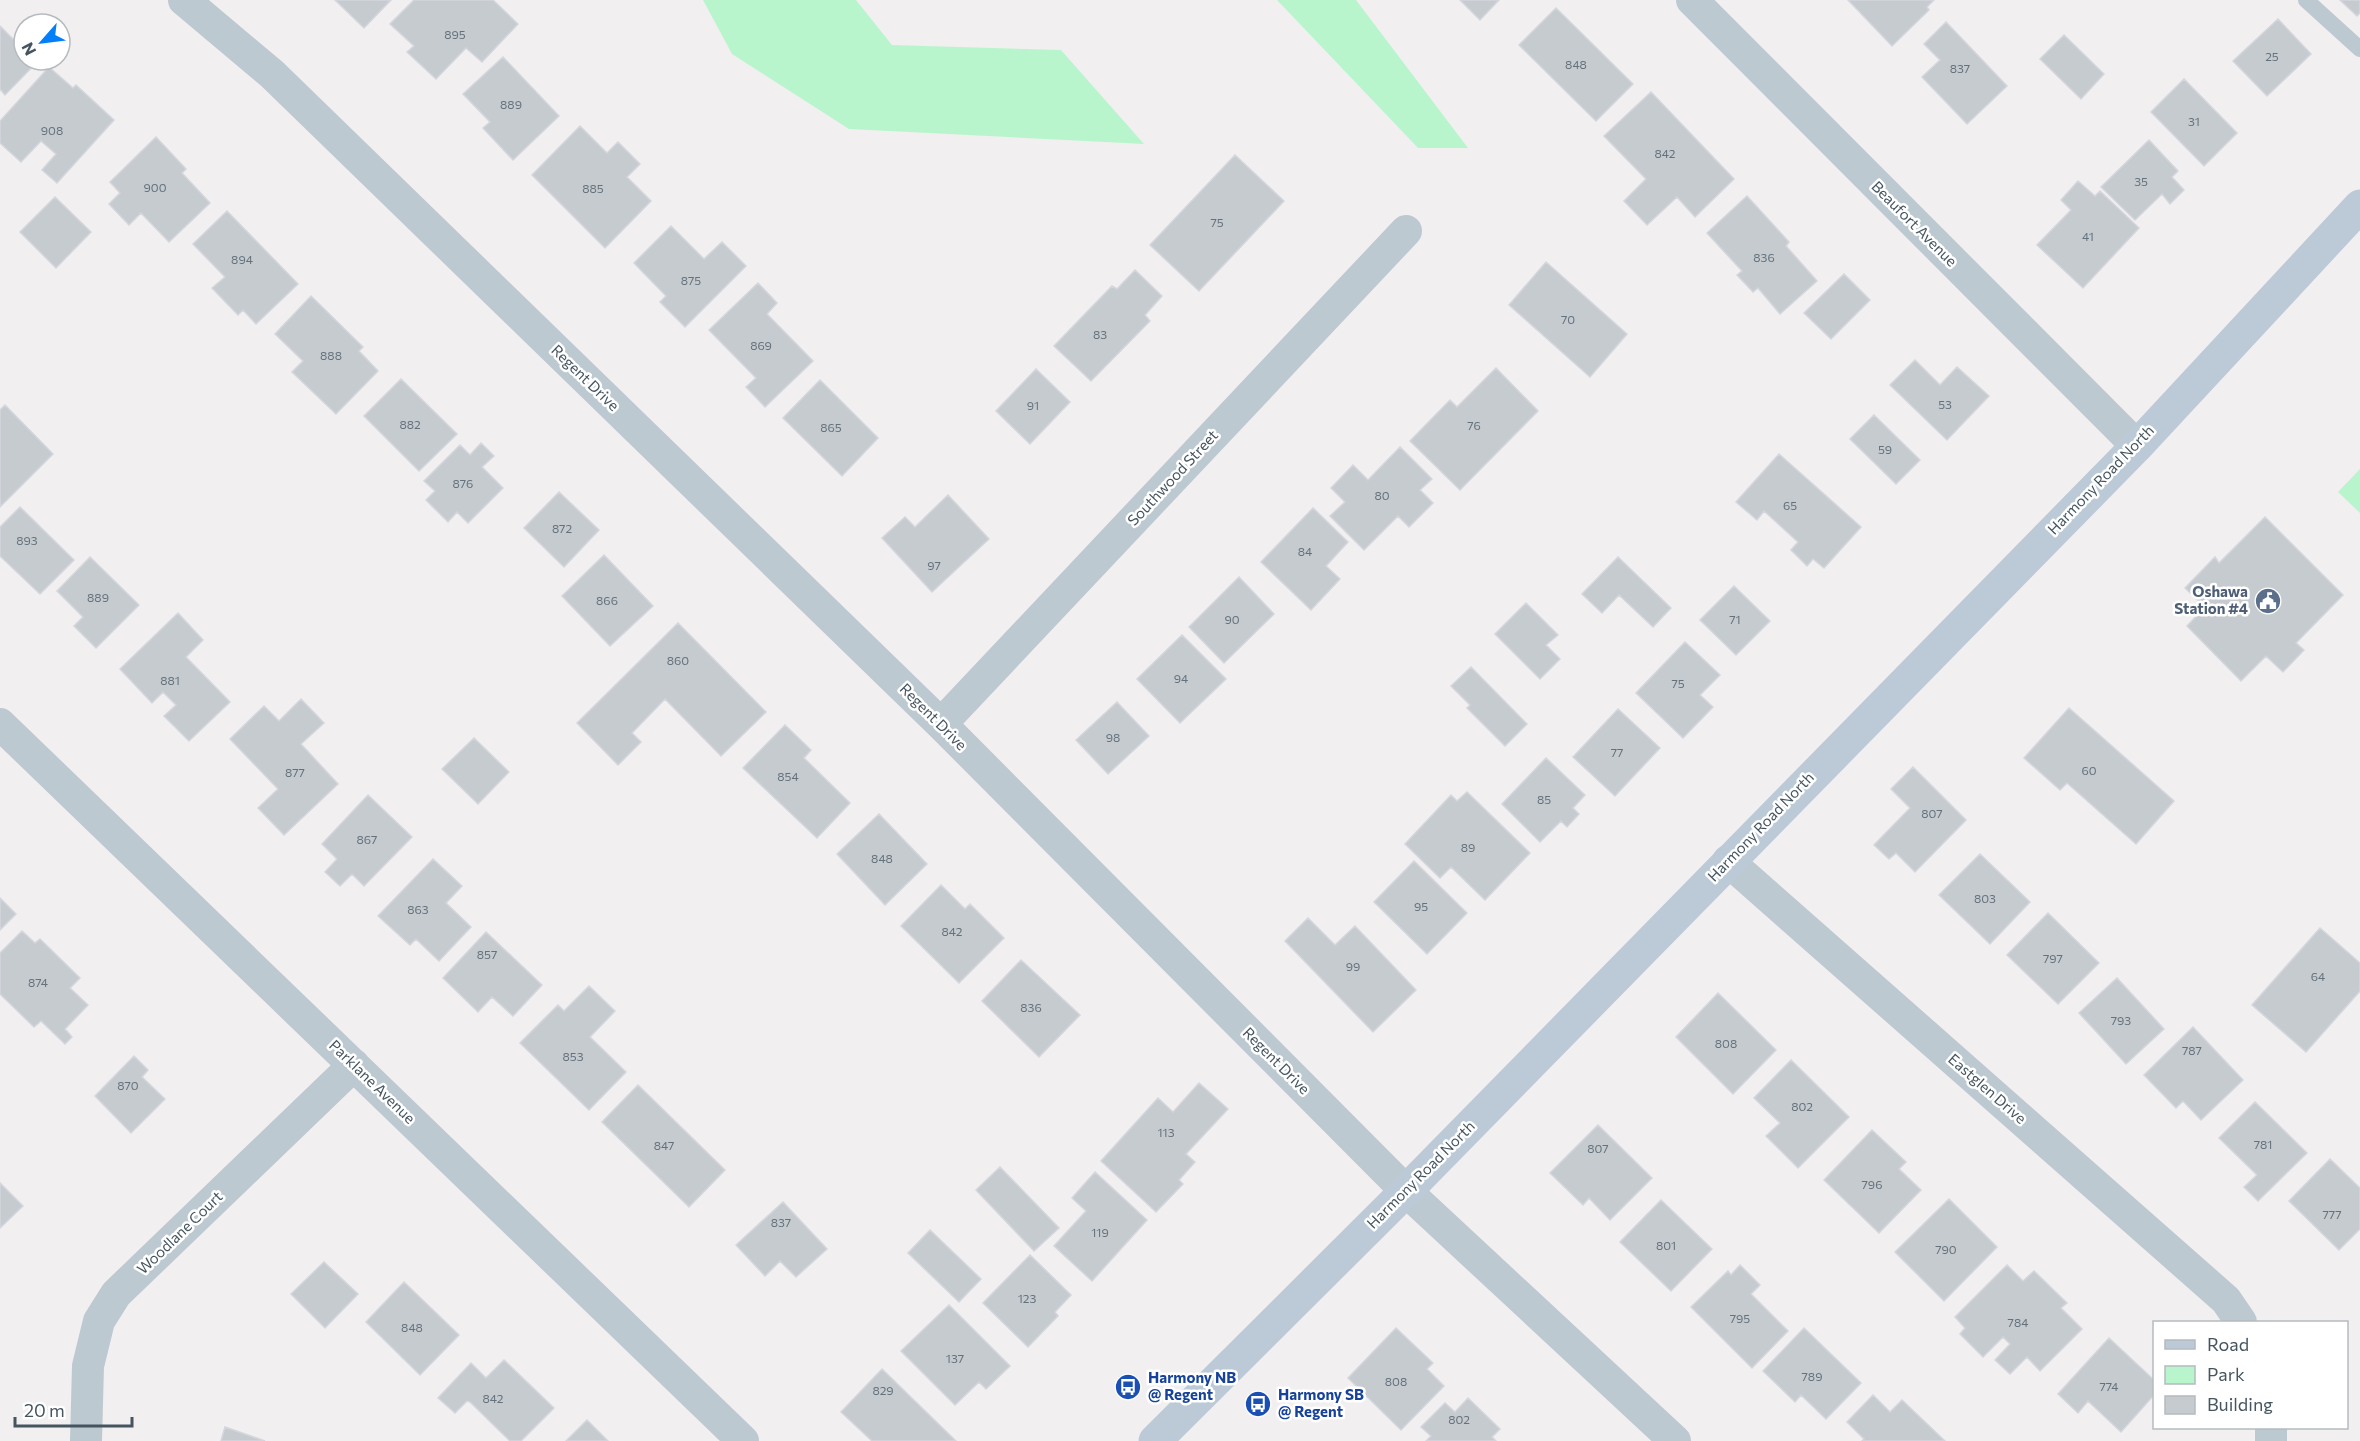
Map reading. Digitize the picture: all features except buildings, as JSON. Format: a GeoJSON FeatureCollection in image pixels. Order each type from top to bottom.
{"type":"FeatureCollection","features":[{"type":"Feature","properties":{"kind":"main road","name":"Harmony Road North"},"geometry":{"type":"LineString","coordinates":[[1155,1441],[1406,1191],[2137,446],[2360,206]]}},
{"type":"Feature","properties":{"kind":"street","name":"Regent Drive"},"geometry":{"type":"LineString","coordinates":[[184,0],[272,74],[941,724],[1406,1191],[1675,1441]]}},
{"type":"Feature","properties":{"kind":"street","name":"Beaufort Avenue"},"geometry":{"type":"LineString","coordinates":[[1692,0],[2137,446]]}},
{"type":"Feature","properties":{"kind":"street","name":"Southwood Street"},"geometry":{"type":"LineString","coordinates":[[941,724],[1406,231]]}},
{"type":"Feature","properties":{"kind":"street","name":"Parklane Avenue"},"geometry":{"type":"LineString","coordinates":[[0,724],[743,1441]]}},
{"type":"Feature","properties":{"kind":"street","name":"Eastglen Drive"},"geometry":{"type":"LineString","coordinates":[[1728,861],[2226,1300],[2240,1321]]}},
{"type":"Feature","properties":{"kind":"street","name":"Woodlane Court"},"geometry":{"type":"LineString","coordinates":[[86,1441],[88,1366],[99,1321],[116,1294],[354,1065]]}},
{"type":"Feature","properties":{"kind":"lane"},"geometry":{"type":"LineString","coordinates":[[2306,0],[2360,49]]}},
{"type":"Feature","properties":{"kind":"green space"},"geometry":{"type":"Polygon","coordinates":[[[703,0],[856,0],[892,45],[1061,50],[1144,144],[849,129],[732,54],[703,0]]]}},
{"type":"Feature","properties":{"kind":"green space"},"geometry":{"type":"Polygon","coordinates":[[[1277,0],[1356,0],[1468,148],[1418,148],[1277,0]]]}},
{"type":"Feature","properties":{"kind":"green space"},"geometry":{"type":"Polygon","coordinates":[[[2360,469],[2360,513],[2338,492],[2360,469]]]}},
{"type":"Feature","properties":{"kind":"place","name":"Oshawa Station #4"},"geometry":{"type":"Point","coordinates":[2268,601]}},
{"type":"Feature","properties":{"kind":"place","name":"Harmony NB @ Regent"},"geometry":{"type":"Point","coordinates":[1128,1387]}},
{"type":"Feature","properties":{"kind":"place","name":"Harmony SB @ Regent"},"geometry":{"type":"Point","coordinates":[1258,1404]}}]}
